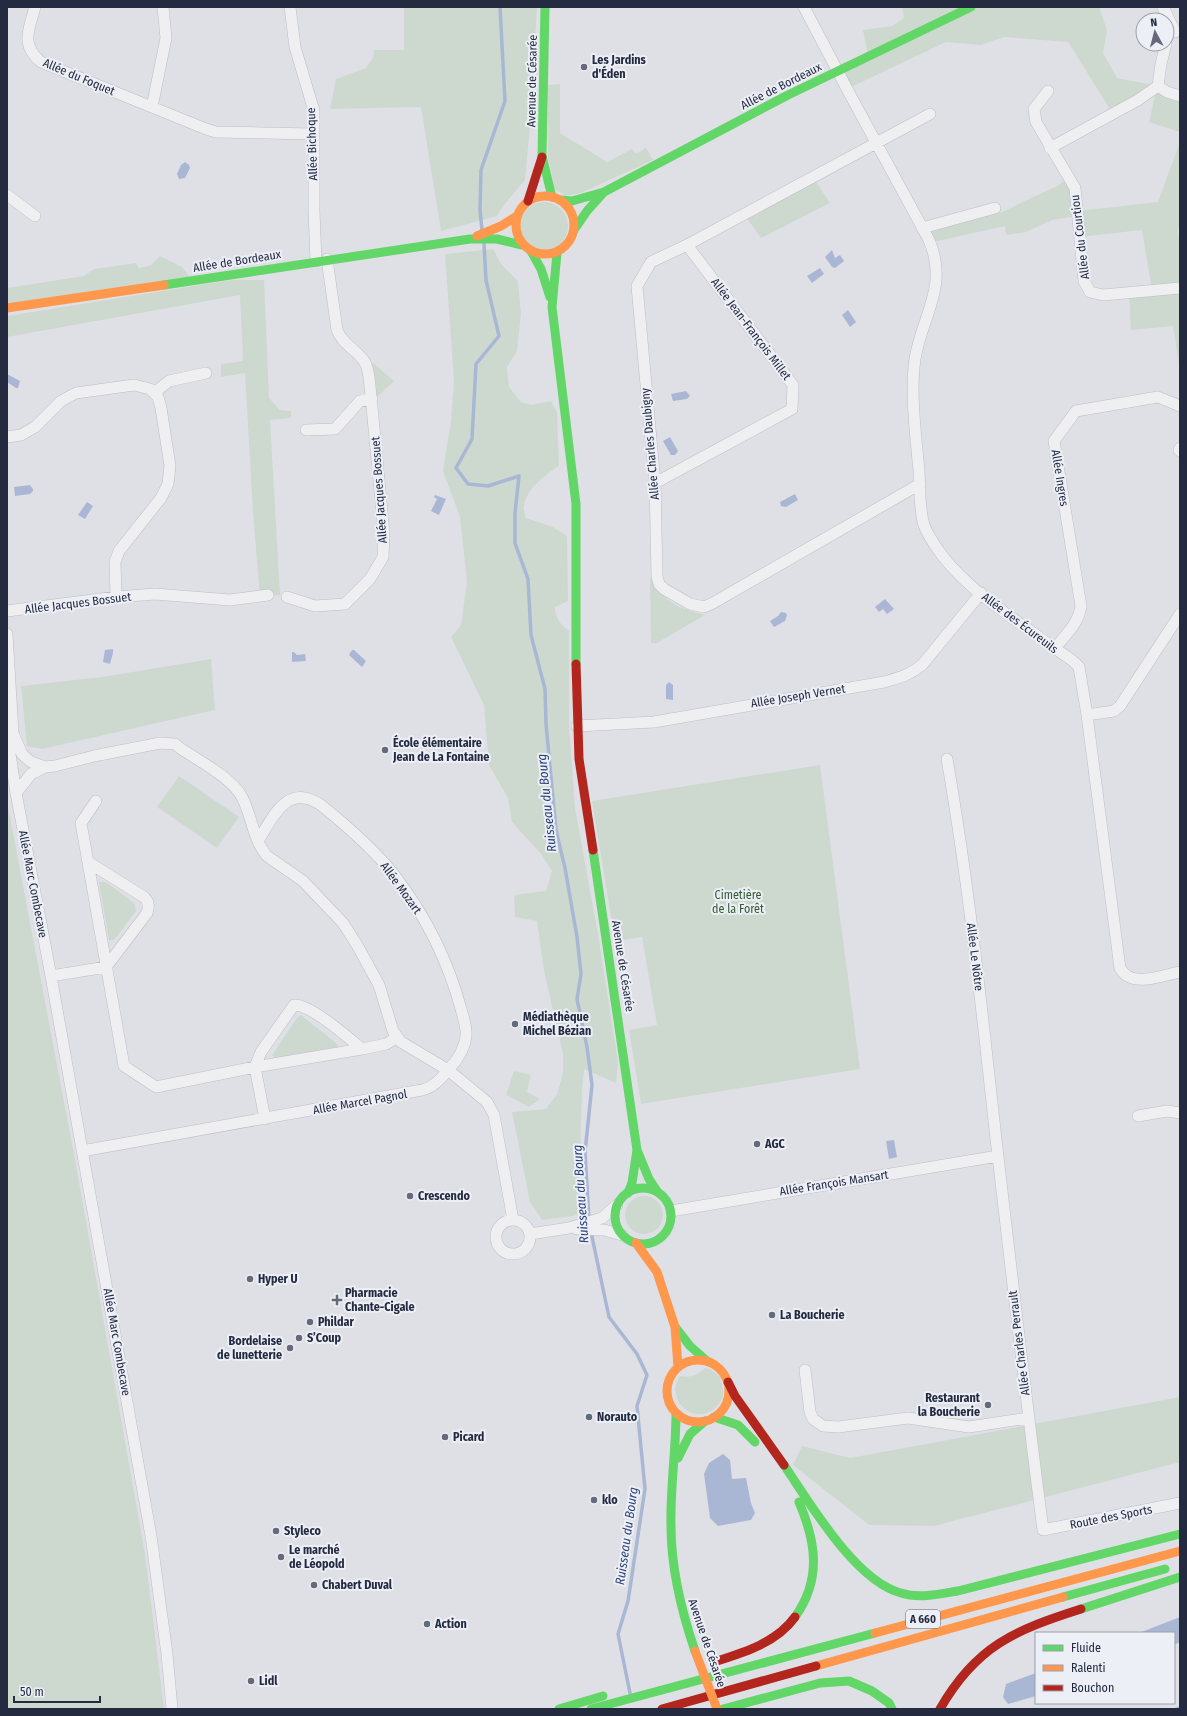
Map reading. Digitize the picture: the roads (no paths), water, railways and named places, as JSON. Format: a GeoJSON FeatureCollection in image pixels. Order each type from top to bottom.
{"type":"FeatureCollection","features":[{"type":"Feature","properties":{"kind":"main road","name":"Avenue de Césarée"},"geometry":{"type":"LineString","coordinates":[[528,201],[542,156],[545,7]]}},
{"type":"Feature","properties":{"kind":"main road","name":"Allée de Bordeaux"},"geometry":{"type":"LineString","coordinates":[[556,198],[572,201],[604,192],[734,123],[971,7]]}},
{"type":"Feature","properties":{"kind":"main road","name":"Avenue de Césarée"},"geometry":{"type":"LineString","coordinates":[[542,156],[556,198]]}},
{"type":"Feature","properties":{"kind":"main road","name":"Allée de Bordeaux"},"geometry":{"type":"LineString","coordinates":[[574,230],[587,211],[604,192]]}},
{"type":"Feature","properties":{"kind":"main road"},"geometry":{"type":"LineString","coordinates":[[536,197],[556,198],[566,205],[572,212],[574,230],[568,244],[557,252],[548,255],[530,251],[522,245],[516,231],[517,216],[523,205],[536,197]]}},
{"type":"Feature","properties":{"kind":"main road","name":"Allée de Bordeaux"},"geometry":{"type":"LineString","coordinates":[[467,239],[495,229],[517,216]]}},
{"type":"Feature","properties":{"kind":"main road","name":"Allée de Bordeaux"},"geometry":{"type":"LineString","coordinates":[[7,308],[467,239],[491,239],[522,245]]}},
{"type":"Feature","properties":{"kind":"main road"},"geometry":{"type":"LineString","coordinates":[[530,251],[541,269],[552,306]]}},
{"type":"Feature","properties":{"kind":"main road"},"geometry":{"type":"LineString","coordinates":[[552,306],[557,252]]}},
{"type":"Feature","properties":{"kind":"main road","name":"Avenue de Césarée"},"geometry":{"type":"LineString","coordinates":[[552,306],[576,504],[578,726],[582,787],[638,1150],[648,1178],[657,1191]]}},
{"type":"Feature","properties":{"kind":"main road","name":"Avenue de Césarée"},"geometry":{"type":"LineString","coordinates":[[628,1192],[632,1183],[638,1150]]}},
{"type":"Feature","properties":{"kind":"main road"},"geometry":{"type":"LineString","coordinates":[[640,1188],[657,1191],[668,1203],[671,1211],[670,1226],[660,1243],[636,1243],[622,1235],[615,1220],[615,1211],[624,1195],[640,1188]]}},
{"type":"Feature","properties":{"kind":"main road"},"geometry":{"type":"LineString","coordinates":[[636,1243],[657,1272],[675,1327],[678,1367]]}},
{"type":"Feature","properties":{"kind":"main road"},"geometry":{"type":"LineString","coordinates":[[657,1272],[659,1257]]}},
{"type":"Feature","properties":{"kind":"main road"},"geometry":{"type":"LineString","coordinates":[[675,1327],[687,1345],[696,1354],[720,1370],[728,1382],[734,1396],[826,1524],[866,1573],[880,1584],[893,1591],[924,1596],[958,1591],[1180,1534]]}},
{"type":"Feature","properties":{"kind":"main road"},"geometry":{"type":"LineString","coordinates":[[707,1362],[697,1360],[687,1362],[678,1367],[672,1374],[668,1384],[667,1394],[670,1404],[676,1413],[684,1419],[694,1422],[705,1421],[714,1417],[722,1411],[727,1402],[729,1392],[728,1382]]}},
{"type":"Feature","properties":{"kind":"main road","name":"Avenue de Césarée"},"geometry":{"type":"LineString","coordinates":[[676,1413],[675,1465],[671,1508],[673,1566],[679,1602],[695,1651],[717,1709]]}},
{"type":"Feature","properties":{"kind":"main road"},"geometry":{"type":"LineString","coordinates":[[714,1417],[735,1422],[744,1428],[763,1452]]}},
{"type":"Feature","properties":{"kind":"main road","name":"Avenue de Césarée"},"geometry":{"type":"LineString","coordinates":[[675,1465],[682,1446],[690,1434],[705,1421]]}},
{"type":"Feature","properties":{"kind":"main road"},"geometry":{"type":"LineString","coordinates":[[690,1670],[748,1651],[775,1636],[799,1613],[812,1581],[815,1564],[814,1546],[812,1532],[799,1502],[781,1477]]}},
{"type":"Feature","properties":{"kind":"main road","name":"A 660"},"geometry":{"type":"LineString","coordinates":[[591,1709],[1074,1578],[1180,1551]]}},
{"type":"Feature","properties":{"kind":"main road","name":"A 660"},"geometry":{"type":"LineString","coordinates":[[664,1708],[1173,1567]]}},
{"type":"Feature","properties":{"kind":"main road"},"geometry":{"type":"LineString","coordinates":[[940,1709],[963,1674],[977,1659],[992,1647],[1036,1624],[1180,1577]]}},
{"type":"Feature","properties":{"kind":"main road"},"geometry":{"type":"LineString","coordinates":[[723,1709],[820,1683],[849,1681],[872,1691],[889,1702],[892,1709]]}},
{"type":"Feature","properties":{"kind":"main road"},"geometry":{"type":"LineString","coordinates":[[559,1709],[621,1691]]}},
{"type":"Feature","properties":{"kind":"street","name":"Allée du Foquet"},"geometry":{"type":"LineString","coordinates":[[35,7],[28,38],[28,46],[34,56],[41,62],[216,132],[313,134]]}},
{"type":"Feature","properties":{"kind":"street"},"geometry":{"type":"LineString","coordinates":[[152,106],[166,38],[163,7]]}},
{"type":"Feature","properties":{"kind":"street","name":"Allée Bichoque"},"geometry":{"type":"LineString","coordinates":[[290,7],[295,47],[314,111],[313,134],[321,260]]}},
{"type":"Feature","properties":{"kind":"street","name":"Allée des Écureuils"},"geometry":{"type":"LineString","coordinates":[[804,7],[931,245],[936,269],[935,293],[915,361],[914,389],[923,519],[928,533],[944,558],[981,593],[1079,667],[1087,715],[1120,968],[1125,974],[1134,979],[1145,979],[1180,972]]}},
{"type":"Feature","properties":{"kind":"street"},"geometry":{"type":"LineString","coordinates":[[1163,7],[1178,32]]}},
{"type":"Feature","properties":{"kind":"street"},"geometry":{"type":"LineString","coordinates":[[1050,148],[1138,100],[1158,86],[1164,52]]}},
{"type":"Feature","properties":{"kind":"street"},"geometry":{"type":"LineString","coordinates":[[1158,86],[1167,92],[1180,96]]}},
{"type":"Feature","properties":{"kind":"street","name":"Allée du Courtiou"},"geometry":{"type":"LineString","coordinates":[[1048,91],[1034,109],[1036,122],[1074,188],[1084,281],[1090,292],[1103,295],[1180,288]]}},
{"type":"Feature","properties":{"kind":"street"},"geometry":{"type":"LineString","coordinates":[[877,144],[930,114]]}},
{"type":"Feature","properties":{"kind":"street","name":"Allée Charles Daubigny"},"geometry":{"type":"LineString","coordinates":[[877,144],[687,245],[651,262],[637,286],[655,483],[656,572],[659,584],[669,594],[690,604],[704,607],[713,604],[920,484]]}},
{"type":"Feature","properties":{"kind":"street"},"geometry":{"type":"LineString","coordinates":[[7,195],[35,216]]}},
{"type":"Feature","properties":{"kind":"street"},"geometry":{"type":"LineString","coordinates":[[922,228],[995,208]]}},
{"type":"Feature","properties":{"kind":"street","name":"Allée Jean-François Millet"},"geometry":{"type":"LineString","coordinates":[[655,483],[792,409],[793,385],[687,245]]}},
{"type":"Feature","properties":{"kind":"street","name":"Allée Jacques Bossuet"},"geometry":{"type":"LineString","coordinates":[[288,597],[315,606],[345,604],[370,578],[383,557],[384,533],[372,399],[367,366],[359,355],[342,340],[337,330],[321,260]]}},
{"type":"Feature","properties":{"kind":"street"},"geometry":{"type":"LineString","coordinates":[[154,393],[169,381],[206,373]]}},
{"type":"Feature","properties":{"kind":"street"},"geometry":{"type":"LineString","coordinates":[[7,437],[21,435],[28,432],[61,401],[76,393],[134,385],[145,387],[158,397],[170,466],[170,476],[165,492],[161,498],[119,551],[115,570],[116,597]]}},
{"type":"Feature","properties":{"kind":"street","name":"Allée Ingres"},"geometry":{"type":"LineString","coordinates":[[1054,649],[1077,622],[1081,606],[1054,441],[1076,410],[1158,397],[1180,406]]}},
{"type":"Feature","properties":{"kind":"street"},"geometry":{"type":"LineString","coordinates":[[306,430],[336,429],[360,401],[372,399]]}},
{"type":"Feature","properties":{"kind":"street","name":"Allée Joseph Vernet"},"geometry":{"type":"LineString","coordinates":[[578,726],[654,722],[884,682],[902,677],[914,672],[922,665],[981,593]]}},
{"type":"Feature","properties":{"kind":"street","name":"Allée Jacques Bossuet"},"geometry":{"type":"LineString","coordinates":[[7,611],[116,597],[160,594],[230,600],[268,595]]}},
{"type":"Feature","properties":{"kind":"street"},"geometry":{"type":"LineString","coordinates":[[1087,715],[1114,711],[1120,706],[1180,614]]}},
{"type":"Feature","properties":{"kind":"street","name":"Allée Marc Combecave"},"geometry":{"type":"LineString","coordinates":[[7,634],[13,733],[10,754],[151,1536],[167,1654],[172,1709]]}},
{"type":"Feature","properties":{"kind":"street","name":"Allée Marc Combecave"},"geometry":{"type":"LineString","coordinates":[[13,733],[19,749],[26,758],[31,762],[45,767]]}},
{"type":"Feature","properties":{"kind":"street"},"geometry":{"type":"LineString","coordinates":[[16,793],[31,774],[45,767],[150,745],[167,743],[175,744],[227,781],[240,793],[246,805],[263,852],[303,881],[343,923],[357,945],[378,985],[396,1038],[406,1046],[448,1070],[487,1102],[494,1115],[513,1220]]}},
{"type":"Feature","properties":{"kind":"street","name":"Allée Le Nôtre"},"geometry":{"type":"LineString","coordinates":[[947,759],[969,908],[998,1156]]}},
{"type":"Feature","properties":{"kind":"street","name":"Allée Mozart"},"geometry":{"type":"LineString","coordinates":[[258,841],[286,802],[297,797],[308,798],[320,804],[343,823],[366,844],[395,876],[431,932],[449,971],[460,1006],[466,1030],[465,1042],[457,1059],[448,1070]]}},
{"type":"Feature","properties":{"kind":"street"},"geometry":{"type":"LineString","coordinates":[[96,801],[81,823],[124,1066],[156,1087],[255,1067],[362,1049],[386,1044],[396,1038]]}},
{"type":"Feature","properties":{"kind":"street"},"geometry":{"type":"LineString","coordinates":[[51,976],[106,967],[148,909],[148,902],[144,897],[88,862]]}},
{"type":"Feature","properties":{"kind":"street"},"geometry":{"type":"LineString","coordinates":[[265,1119],[255,1067],[261,1052],[294,1005],[306,1007],[338,1029],[362,1049]]}},
{"type":"Feature","properties":{"kind":"street","name":"Allée Marcel Pagnol"},"geometry":{"type":"LineString","coordinates":[[82,1151],[422,1090],[433,1085],[448,1070]]}},
{"type":"Feature","properties":{"kind":"street"},"geometry":{"type":"LineString","coordinates":[[1138,1116],[1166,1111],[1180,1112]]}},
{"type":"Feature","properties":{"kind":"street","name":"Allée François Mansart"},"geometry":{"type":"LineString","coordinates":[[671,1211],[998,1156]]}},
{"type":"Feature","properties":{"kind":"street","name":"Allée Charles Perrault"},"geometry":{"type":"LineString","coordinates":[[998,1156],[1028,1418],[1043,1530]]}},
{"type":"Feature","properties":{"kind":"street"},"geometry":{"type":"LineString","coordinates":[[530,1234],[573,1228],[602,1218],[618,1205]]}},
{"type":"Feature","properties":{"kind":"street"},"geometry":{"type":"LineString","coordinates":[[513,1220],[522,1222],[530,1234],[528,1244],[522,1251],[512,1254],[502,1250],[496,1240],[496,1234],[502,1224],[513,1220]]}},
{"type":"Feature","properties":{"kind":"street"},"geometry":{"type":"LineString","coordinates":[[573,1228],[604,1230],[622,1235]]}},
{"type":"Feature","properties":{"kind":"street"},"geometry":{"type":"LineString","coordinates":[[805,1370],[810,1412],[814,1419],[824,1426],[838,1427],[908,1418],[969,1427],[1028,1418]]}},
{"type":"Feature","properties":{"kind":"street","name":"Route des Sports"},"geometry":{"type":"LineString","coordinates":[[1043,1530],[1180,1503]]}},
{"type":"Feature","properties":{"kind":"water"},"geometry":{"type":"Polygon","coordinates":[[[185,162],[190,168],[185,178],[179,179],[177,174],[181,165],[185,162]]]}},
{"type":"Feature","properties":{"kind":"water"},"geometry":{"type":"Polygon","coordinates":[[[832,250],[835,258],[840,255],[844,261],[835,268],[832,267],[825,257],[832,250]]]}},
{"type":"Feature","properties":{"kind":"water"},"geometry":{"type":"Polygon","coordinates":[[[820,268],[824,274],[812,283],[807,276],[820,268]]]}},
{"type":"Feature","properties":{"kind":"water"},"geometry":{"type":"Polygon","coordinates":[[[848,310],[856,322],[850,327],[842,315],[848,310]]]}},
{"type":"Feature","properties":{"kind":"water"},"geometry":{"type":"Polygon","coordinates":[[[7,374],[20,381],[18,388],[7,382],[7,374]]]}},
{"type":"Feature","properties":{"kind":"water"},"geometry":{"type":"Polygon","coordinates":[[[686,391],[690,396],[687,399],[673,401],[671,394],[686,391]]]}},
{"type":"Feature","properties":{"kind":"water"},"geometry":{"type":"Polygon","coordinates":[[[670,437],[678,451],[675,455],[671,455],[663,441],[670,437]]]}},
{"type":"Feature","properties":{"kind":"water"},"geometry":{"type":"Polygon","coordinates":[[[30,485],[33,491],[30,494],[15,496],[14,487],[30,485]]]}},
{"type":"Feature","properties":{"kind":"water"},"geometry":{"type":"Polygon","coordinates":[[[795,494],[798,500],[786,507],[781,506],[780,502],[795,494]]]}},
{"type":"Feature","properties":{"kind":"water"},"geometry":{"type":"Polygon","coordinates":[[[435,495],[446,499],[439,515],[431,511],[437,499],[434,497],[435,495]]]}},
{"type":"Feature","properties":{"kind":"water"},"geometry":{"type":"Polygon","coordinates":[[[87,502],[93,506],[85,519],[78,515],[87,502]]]}},
{"type":"Feature","properties":{"kind":"water"},"geometry":{"type":"Polygon","coordinates":[[[885,599],[894,609],[887,614],[883,609],[879,612],[875,607],[885,599]]]}},
{"type":"Feature","properties":{"kind":"water"},"geometry":{"type":"Polygon","coordinates":[[[781,612],[786,613],[787,615],[785,621],[774,627],[770,621],[781,612]]]}},
{"type":"Feature","properties":{"kind":"water"},"geometry":{"type":"Polygon","coordinates":[[[113,649],[110,664],[103,662],[105,650],[113,649]]]}},
{"type":"Feature","properties":{"kind":"water"},"geometry":{"type":"Polygon","coordinates":[[[352,650],[354,650],[366,661],[362,667],[349,655],[352,650]]]}},
{"type":"Feature","properties":{"kind":"water"},"geometry":{"type":"Polygon","coordinates":[[[292,652],[297,655],[305,654],[306,661],[292,662],[292,652]]]}},
{"type":"Feature","properties":{"kind":"water"},"geometry":{"type":"Polygon","coordinates":[[[669,682],[673,685],[673,700],[666,699],[666,685],[669,682]]]}},
{"type":"Feature","properties":{"kind":"water"},"geometry":{"type":"Polygon","coordinates":[[[894,1140],[897,1157],[889,1159],[886,1141],[894,1140]]]}},
{"type":"Feature","properties":{"kind":"water"},"geometry":{"type":"Polygon","coordinates":[[[723,1454],[730,1460],[732,1479],[746,1478],[751,1503],[755,1513],[751,1520],[718,1526],[710,1518],[704,1474],[709,1463],[723,1454]]]}},
{"type":"Feature","properties":{"kind":"water"},"geometry":{"type":"Polygon","coordinates":[[[1180,1617],[1180,1642],[1175,1644],[1175,1632],[1142,1632],[1180,1617]]]}},
{"type":"Feature","properties":{"kind":"water"},"geometry":{"type":"Polygon","coordinates":[[[1035,1673],[1035,1696],[1008,1704],[1003,1697],[1006,1684],[1035,1673]]]}},
{"type":"Feature","properties":{"kind":"waterway","name":"Ruisseau du Bourg"},"geometry":{"type":"LineString","coordinates":[[482,230],[480,210],[481,170],[505,101],[500,7]]}},
{"type":"Feature","properties":{"kind":"waterway","name":"Ruisseau du Bourg"},"geometry":{"type":"LineString","coordinates":[[484,244],[486,280],[499,336],[476,364],[472,439],[456,468],[468,484],[488,486],[519,476],[515,513],[515,543],[528,579],[531,635],[545,689],[546,724],[556,830],[565,868],[577,937],[581,974],[577,999],[587,1047],[592,1085],[585,1152],[589,1220]]}},
{"type":"Feature","properties":{"kind":"waterway","name":"Ruisseau du Bourg"},"geometry":{"type":"LineString","coordinates":[[591,1232],[609,1317],[637,1354],[647,1375],[637,1406],[645,1489],[628,1601],[618,1634],[630,1693]]}},
{"type":"Feature","properties":{"kind":"place","name":"Les Jardins d'Éden"},"geometry":{"type":"Point","coordinates":[584,67]}},
{"type":"Feature","properties":{"kind":"place","name":"École élémentaire Jean de La Fontaine"},"geometry":{"type":"Point","coordinates":[385,750]}},
{"type":"Feature","properties":{"kind":"place","name":"Médiathèque Michel Bézian"},"geometry":{"type":"Point","coordinates":[515,1024]}},
{"type":"Feature","properties":{"kind":"place","name":"AGC"},"geometry":{"type":"Point","coordinates":[757,1144]}},
{"type":"Feature","properties":{"kind":"place","name":"Crescendo"},"geometry":{"type":"Point","coordinates":[410,1196]}},
{"type":"Feature","properties":{"kind":"place","name":"Hyper U"},"geometry":{"type":"Point","coordinates":[250,1279]}},
{"type":"Feature","properties":{"kind":"place","name":"Pharmacie Chante-Cigale"},"geometry":{"type":"Point","coordinates":[337,1300]}},
{"type":"Feature","properties":{"kind":"place","name":"La Boucherie"},"geometry":{"type":"Point","coordinates":[772,1315]}},
{"type":"Feature","properties":{"kind":"place","name":"Phildar"},"geometry":{"type":"Point","coordinates":[310,1322]}},
{"type":"Feature","properties":{"kind":"place","name":"S’Coup"},"geometry":{"type":"Point","coordinates":[299,1338]}},
{"type":"Feature","properties":{"kind":"place","name":"Bordelaise de lunetterie"},"geometry":{"type":"Point","coordinates":[290,1348]}},
{"type":"Feature","properties":{"kind":"place","name":"Restaurant la Boucherie"},"geometry":{"type":"Point","coordinates":[988,1405]}},
{"type":"Feature","properties":{"kind":"place","name":"Norauto"},"geometry":{"type":"Point","coordinates":[589,1417]}},
{"type":"Feature","properties":{"kind":"place","name":"Picard"},"geometry":{"type":"Point","coordinates":[445,1437]}},
{"type":"Feature","properties":{"kind":"place","name":"klo"},"geometry":{"type":"Point","coordinates":[594,1500]}},
{"type":"Feature","properties":{"kind":"place","name":"Styleco"},"geometry":{"type":"Point","coordinates":[276,1531]}},
{"type":"Feature","properties":{"kind":"place","name":"Le marché de Léopold"},"geometry":{"type":"Point","coordinates":[281,1557]}},
{"type":"Feature","properties":{"kind":"place","name":"Chabert Duval"},"geometry":{"type":"Point","coordinates":[314,1585]}},
{"type":"Feature","properties":{"kind":"place","name":"Action"},"geometry":{"type":"Point","coordinates":[427,1624]}},
{"type":"Feature","properties":{"kind":"place","name":"Lidl"},"geometry":{"type":"Point","coordinates":[251,1681]}},
{"type":"Feature","properties":{"kind":"park label","name":"Cimetière de la Forêt"},"geometry":{"type":"Point","coordinates":[738,902]}}]}
